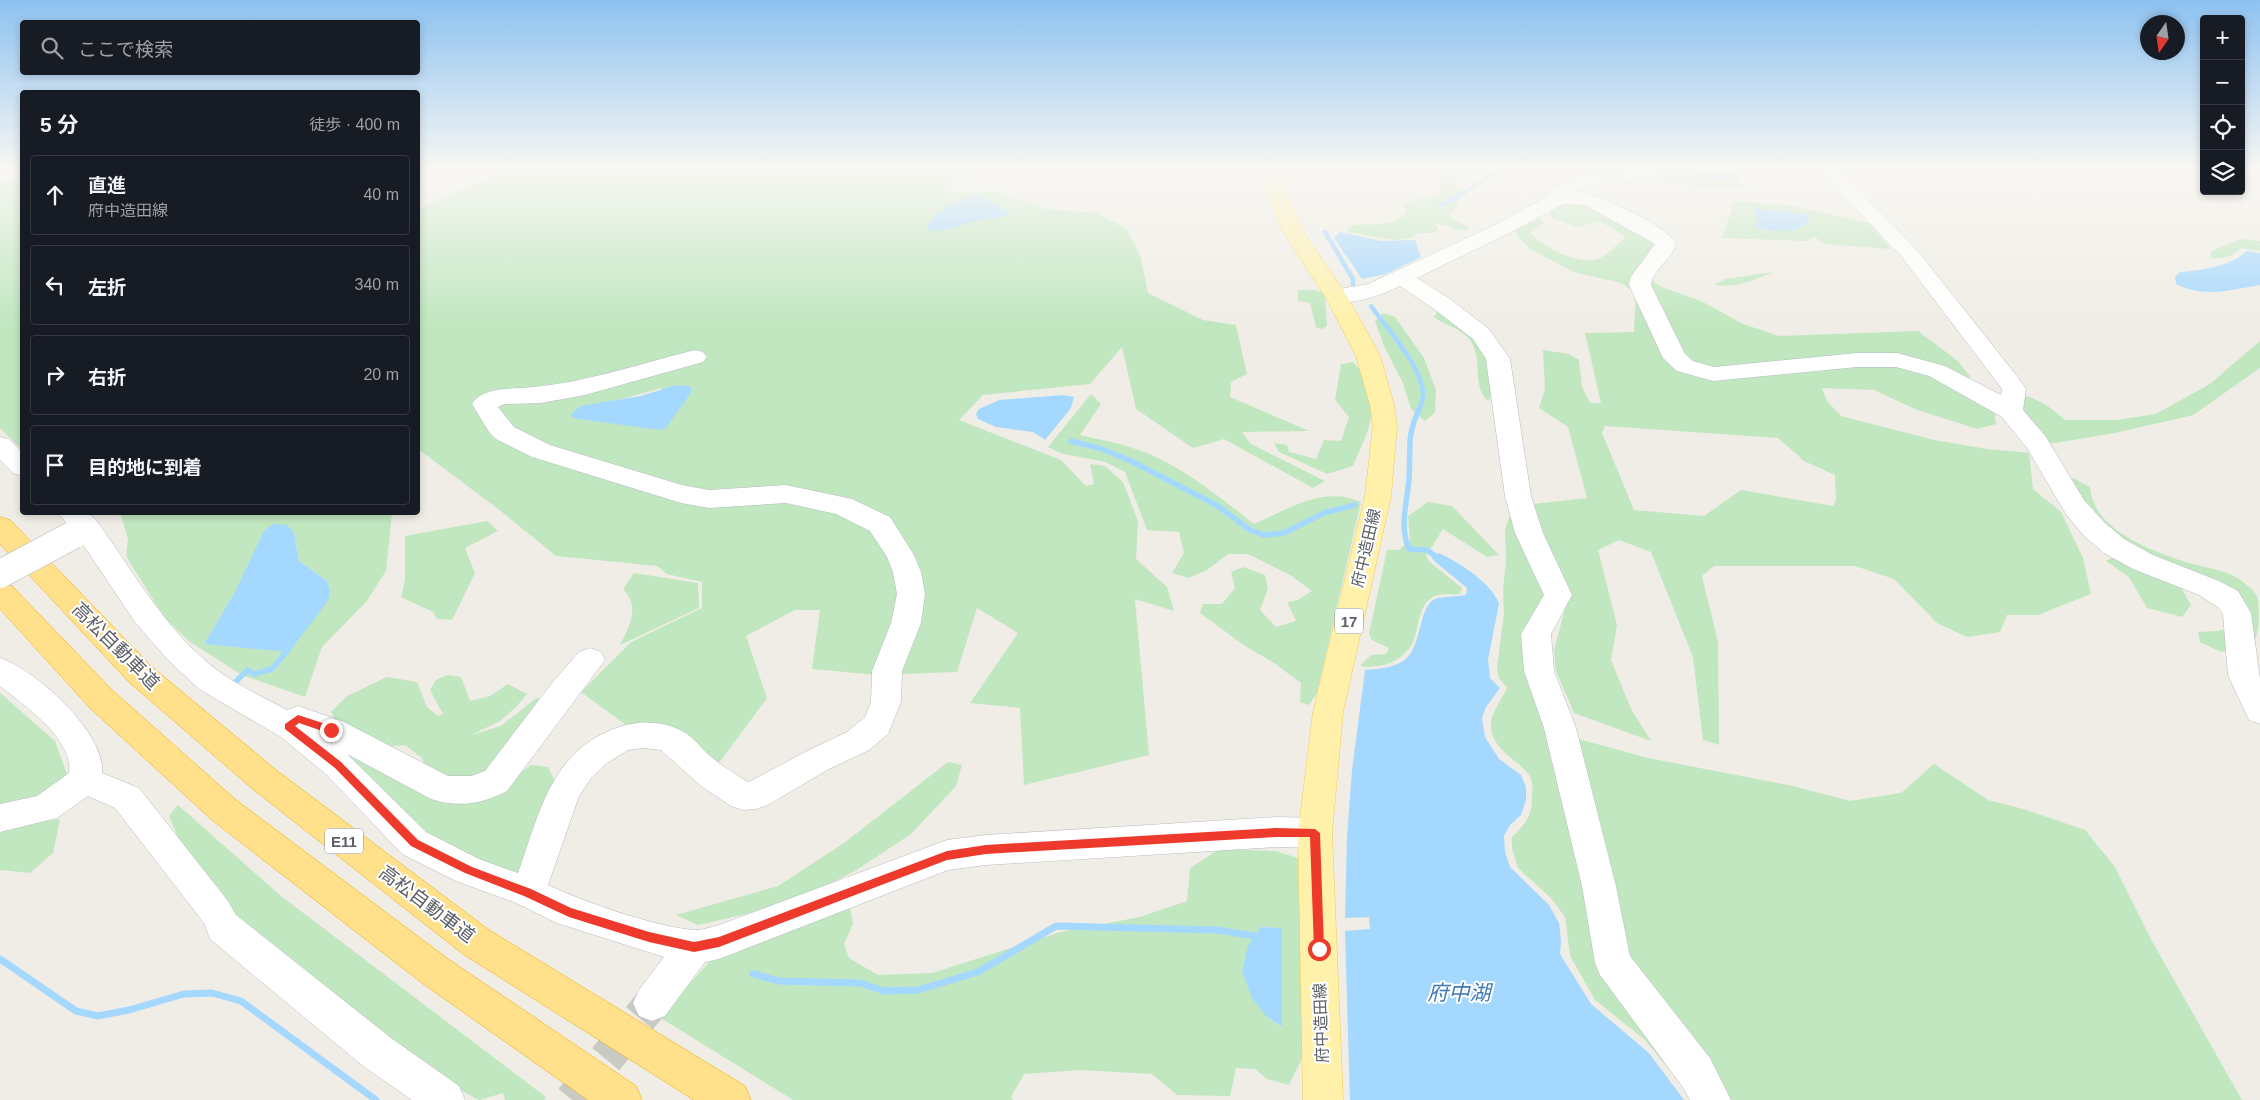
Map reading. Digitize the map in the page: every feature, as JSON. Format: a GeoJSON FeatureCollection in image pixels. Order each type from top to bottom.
{"type":"FeatureCollection","features":[{"type":"Feature","properties":{"kind":"highway","name":"高松自動車道"},"geometry":{"type":"LineString","coordinates":[[0,527],[141,675],[265,780],[476,942],[730,1100]]}},
{"type":"Feature","properties":{"kind":"highway"},"geometry":{"type":"LineString","coordinates":[[0,591],[101,699],[224,810],[435,971],[622,1100]]}},
{"type":"Feature","properties":{"kind":"main road","name":"府中造田線"},"geometry":{"type":"LineString","coordinates":[[1289,221],[1293,232],[1336,296],[1368,356],[1382,405],[1385,426],[1378,496],[1328,712],[1315,833],[1323,1100]]}},
{"type":"Feature","properties":{"kind":"street"},"geometry":{"type":"LineString","coordinates":[[1336,296],[1374,290],[1402,278],[1514,221]]}},
{"type":"Feature","properties":{"kind":"street"},"geometry":{"type":"LineString","coordinates":[[1631,221],[1659,236],[1666,243],[1665,248],[1640,278],[1640,285],[1675,358],[1685,366],[1712,374],[1857,360],[1897,360],[1937,372],[2011,411],[2037,443],[2075,507],[2107,540],[2143,562],[2209,588],[2228,599],[2237,614],[2242,675],[2260,711]]}},
{"type":"Feature","properties":{"kind":"street"},"geometry":{"type":"LineString","coordinates":[[1878,221],[1909,253],[2008,380],[2014,389],[2011,411]]}},
{"type":"Feature","properties":{"kind":"street"},"geometry":{"type":"LineString","coordinates":[[1402,278],[1442,304],[1481,334],[1498,359],[1518,496],[1528,533],[1558,595],[1536,634],[1539,671],[1560,728],[1599,886],[1613,962],[1696,1072],[1711,1100]]}},
{"type":"Feature","properties":{"kind":"street"},"geometry":{"type":"LineString","coordinates":[[528,892],[539,866],[550,824],[561,796],[586,760],[606,746],[624,738],[645,734],[670,739],[703,769],[744,796],[756,794],[816,761],[858,741],[877,725],[886,702],[888,671],[906,623],[911,594],[907,572],[900,555],[880,524],[843,506],[786,494],[709,499],[681,494],[541,450],[505,432],[498,426],[484,404],[500,397],[541,395],[585,388],[695,357]]}},
{"type":"Feature","properties":{"kind":"street"},"geometry":{"type":"LineString","coordinates":[[0,445],[20,465]]}},
{"type":"Feature","properties":{"kind":"street"},"geometry":{"type":"LineString","coordinates":[[0,574],[76,525],[115,567],[145,614],[178,652],[210,681],[288,726],[338,765],[414,843],[468,870],[528,892],[569,912],[649,937],[694,947],[719,942],[745,933],[947,855],[986,850],[1276,832],[1315,833]]}},
{"type":"Feature","properties":{"kind":"street"},"geometry":{"type":"LineString","coordinates":[[288,726],[298,719],[331,730],[443,789],[462,793],[482,789],[496,782],[563,692],[590,660]]}},
{"type":"Feature","properties":{"kind":"street"},"geometry":{"type":"LineString","coordinates":[[0,670],[43,703],[74,734],[86,761],[85,780]]}},
{"type":"Feature","properties":{"kind":"street"},"geometry":{"type":"LineString","coordinates":[[0,818],[45,808],[85,780]]}},
{"type":"Feature","properties":{"kind":"street"},"geometry":{"type":"LineString","coordinates":[[85,780],[127,798],[216,912],[222,927],[377,1052],[445,1100]]}},
{"type":"Feature","properties":{"kind":"street"},"geometry":{"type":"LineString","coordinates":[[652,1003],[694,947]]}},
{"type":"Feature","properties":{"kind":"green space"},"geometry":{"type":"Polygon","coordinates":[[[0,221],[20,221],[20,448],[0,428],[0,221]]]}},
{"type":"Feature","properties":{"kind":"green space"},"geometry":{"type":"Polygon","coordinates":[[[420,221],[1112,221],[1127,229],[1141,258],[1148,293],[1203,320],[1236,325],[1247,374],[1231,382],[1230,397],[1309,431],[1242,432],[1251,444],[1325,481],[1313,488],[1224,439],[1193,448],[1136,409],[1122,347],[1090,384],[983,395],[959,420],[1061,460],[1086,486],[1094,484],[1090,464],[1105,466],[1123,482],[1138,521],[1136,559],[1167,587],[1174,611],[1135,599],[1149,755],[1024,785],[1020,708],[970,703],[1018,633],[977,608],[957,672],[877,675],[812,669],[820,610],[795,610],[746,636],[767,698],[716,767],[630,728],[581,692],[631,642],[702,608],[702,582],[667,574],[657,566],[556,556],[502,512],[420,450],[420,221]],[[662,388],[614,401],[660,430],[662,388]]]}},
{"type":"Feature","properties":{"kind":"green space"},"geometry":{"type":"Polygon","coordinates":[[[1458,221],[1469,230],[1464,231],[1435,224],[1439,230],[1432,233],[1419,233],[1412,238],[1392,240],[1348,232],[1349,226],[1393,222],[1458,221]]]}},
{"type":"Feature","properties":{"kind":"green space"},"geometry":{"type":"Polygon","coordinates":[[[1530,221],[1543,221],[1544,223],[1530,233],[1536,239],[1562,254],[1581,260],[1601,258],[1626,237],[1600,221],[1620,221],[1659,245],[1640,270],[1659,286],[1701,301],[1743,324],[1779,336],[1918,331],[1958,361],[1970,376],[1967,394],[1994,409],[1996,424],[1977,429],[1915,409],[1874,390],[1822,388],[1827,401],[1841,416],[1934,440],[1987,449],[2029,453],[2033,489],[2061,512],[2083,558],[2091,594],[2038,615],[2007,615],[2000,632],[1967,637],[1937,623],[1894,579],[1855,566],[1714,566],[1702,576],[1718,642],[1719,745],[1703,740],[1693,657],[1651,552],[1619,540],[1598,550],[1617,625],[1611,660],[1631,709],[1651,741],[1574,713],[1556,671],[1554,650],[1570,590],[1542,545],[1534,504],[1587,498],[1568,427],[1539,408],[1545,389],[1543,350],[1569,354],[1579,360],[1582,387],[1590,403],[1601,403],[1585,333],[1634,332],[1636,293],[1621,283],[1574,272],[1530,249],[1517,236],[1514,229],[1530,221]],[[1605,426],[1602,433],[1634,510],[1704,516],[1741,490],[1833,506],[1836,500],[1835,475],[1804,461],[1778,438],[1605,426]]]}},
{"type":"Feature","properties":{"kind":"green space"},"geometry":{"type":"Polygon","coordinates":[[[1560,221],[1598,221],[1576,227],[1560,221]]]}},
{"type":"Feature","properties":{"kind":"green space"},"geometry":{"type":"Polygon","coordinates":[[[1727,221],[1861,221],[1869,223],[1891,249],[1824,244],[1814,236],[1808,241],[1722,238],[1727,221]],[[1758,222],[1753,224],[1754,227],[1773,231],[1800,228],[1805,225],[1758,222]]]}},
{"type":"Feature","properties":{"kind":"green space"},"geometry":{"type":"Polygon","coordinates":[[[2241,239],[2260,241],[2260,251],[2241,248],[2227,257],[2211,258],[2211,251],[2241,239]]]}},
{"type":"Feature","properties":{"kind":"green space"},"geometry":{"type":"Polygon","coordinates":[[[1773,272],[1744,283],[1730,286],[1714,285],[1726,279],[1773,272]]]}},
{"type":"Feature","properties":{"kind":"green space"},"geometry":{"type":"Polygon","coordinates":[[[1298,290],[1314,290],[1325,293],[1327,326],[1322,329],[1316,327],[1310,303],[1298,301],[1298,290]]]}},
{"type":"Feature","properties":{"kind":"green space"},"geometry":{"type":"Polygon","coordinates":[[[1437,312],[1447,315],[1454,320],[1483,349],[1489,365],[1494,398],[1487,400],[1482,393],[1479,385],[1477,358],[1471,342],[1461,332],[1434,317],[1437,312]]]}},
{"type":"Feature","properties":{"kind":"green space"},"geometry":{"type":"Polygon","coordinates":[[[1383,313],[1395,317],[1424,358],[1436,390],[1435,412],[1425,421],[1411,409],[1403,383],[1384,346],[1375,321],[1383,313]]]}},
{"type":"Feature","properties":{"kind":"green space"},"geometry":{"type":"Polygon","coordinates":[[[2260,341],[2260,368],[2193,415],[2115,433],[2049,444],[2022,416],[2021,395],[2033,398],[2044,404],[2065,420],[2116,420],[2156,414],[2210,384],[2260,341]]]}},
{"type":"Feature","properties":{"kind":"green space"},"geometry":{"type":"Polygon","coordinates":[[[1353,362],[1362,374],[1369,390],[1371,414],[1369,428],[1353,466],[1327,474],[1279,452],[1274,443],[1287,445],[1289,452],[1316,459],[1324,440],[1341,441],[1349,417],[1335,400],[1341,364],[1353,362]]]}},
{"type":"Feature","properties":{"kind":"green space"},"geometry":{"type":"Polygon","coordinates":[[[1091,394],[1101,404],[1080,435],[1130,447],[1158,458],[1196,480],[1254,524],[1293,506],[1320,498],[1333,496],[1347,497],[1361,502],[1317,693],[1309,705],[1300,702],[1301,683],[1200,613],[1203,604],[1222,604],[1235,588],[1231,572],[1243,567],[1265,575],[1268,589],[1260,610],[1276,627],[1296,621],[1287,602],[1298,600],[1312,591],[1290,575],[1248,554],[1228,554],[1207,570],[1188,578],[1172,573],[1184,553],[1179,532],[1147,530],[1125,472],[1105,462],[1060,453],[1048,447],[1091,394]]]}},
{"type":"Feature","properties":{"kind":"green space"},"geometry":{"type":"Polygon","coordinates":[[[2073,478],[2090,487],[2093,501],[2100,514],[2123,534],[2166,555],[2237,577],[2250,588],[2257,596],[2259,607],[2257,634],[2253,643],[2242,648],[2221,652],[2200,642],[2198,632],[2217,631],[2249,624],[2242,603],[2179,584],[2191,605],[2182,617],[2147,608],[2129,577],[2106,561],[2114,557],[2120,543],[2069,485],[2073,478]]]}},
{"type":"Feature","properties":{"kind":"green space"},"geometry":{"type":"Polygon","coordinates":[[[1428,502],[1452,506],[1499,555],[1487,557],[1443,529],[1426,556],[1431,563],[1462,588],[1460,594],[1439,595],[1428,601],[1421,611],[1413,642],[1403,655],[1391,663],[1368,667],[1360,666],[1371,655],[1386,654],[1389,648],[1372,640],[1369,634],[1387,550],[1399,550],[1410,540],[1408,516],[1428,502]]]}},
{"type":"Feature","properties":{"kind":"green space"},"geometry":{"type":"Polygon","coordinates":[[[1512,511],[1549,596],[1527,632],[1605,966],[1692,1097],[1644,1039],[1595,1000],[1570,956],[1565,917],[1551,898],[1518,868],[1512,849],[1512,837],[1524,824],[1531,809],[1532,782],[1524,769],[1502,750],[1496,742],[1492,733],[1491,723],[1507,688],[1499,678],[1497,668],[1504,613],[1505,529],[1512,511]]]}},
{"type":"Feature","properties":{"kind":"green space"},"geometry":{"type":"Polygon","coordinates":[[[119,515],[392,515],[386,571],[366,602],[322,647],[305,697],[242,675],[190,642],[164,617],[126,556],[128,539],[121,516],[119,515]],[[294,533],[235,592],[204,644],[327,581],[299,561],[294,533]]]}},
{"type":"Feature","properties":{"kind":"green space"},"geometry":{"type":"Polygon","coordinates":[[[487,521],[498,531],[465,548],[475,573],[452,620],[437,619],[433,612],[401,597],[405,580],[405,536],[487,521]]]}},
{"type":"Feature","properties":{"kind":"green space"},"geometry":{"type":"Polygon","coordinates":[[[634,573],[698,583],[699,608],[620,645],[632,617],[631,603],[623,589],[634,573]]]}},
{"type":"Feature","properties":{"kind":"green space"},"geometry":{"type":"Polygon","coordinates":[[[447,675],[461,677],[470,701],[490,696],[508,684],[527,694],[500,721],[471,735],[501,726],[536,698],[547,700],[500,769],[457,786],[429,774],[422,758],[405,745],[384,747],[339,724],[331,712],[347,696],[387,677],[417,682],[427,707],[438,716],[443,714],[430,690],[436,680],[447,675]]]}},
{"type":"Feature","properties":{"kind":"green space"},"geometry":{"type":"Polygon","coordinates":[[[0,693],[55,741],[70,782],[43,801],[0,808],[0,693]]]}},
{"type":"Feature","properties":{"kind":"green space"},"geometry":{"type":"Polygon","coordinates":[[[312,732],[419,789],[503,786],[531,765],[548,767],[557,786],[529,875],[507,876],[414,831],[312,732]]]}},
{"type":"Feature","properties":{"kind":"green space"},"geometry":{"type":"Polygon","coordinates":[[[1571,737],[1648,758],[1793,786],[1850,801],[1901,793],[1934,764],[1988,800],[2023,809],[2085,830],[2115,867],[2153,943],[2242,1100],[1727,1100],[1624,963],[1571,737]]]}},
{"type":"Feature","properties":{"kind":"green space"},"geometry":{"type":"Polygon","coordinates":[[[948,762],[962,765],[956,786],[911,834],[855,871],[786,905],[698,925],[676,915],[778,886],[844,843],[948,762]]]}},
{"type":"Feature","properties":{"kind":"green space"},"geometry":{"type":"Polygon","coordinates":[[[178,805],[281,896],[546,1097],[544,1100],[505,1100],[503,1093],[479,1100],[451,1085],[375,1030],[229,910],[180,842],[169,816],[178,805]]]}},
{"type":"Feature","properties":{"kind":"green space"},"geometry":{"type":"Polygon","coordinates":[[[60,819],[53,853],[30,873],[0,870],[0,828],[60,819]]]}},
{"type":"Feature","properties":{"kind":"green space"},"geometry":{"type":"Polygon","coordinates":[[[1220,849],[1275,851],[1298,858],[1307,1048],[1289,1085],[1267,1079],[1255,1069],[1236,1068],[1230,1096],[1177,1095],[1152,1074],[1081,1070],[1024,1074],[1011,1097],[1013,1100],[793,1100],[659,1017],[713,958],[850,908],[853,924],[844,944],[849,958],[878,975],[932,973],[1061,932],[1140,917],[1187,901],[1190,868],[1220,849]],[[1261,927],[1266,1016],[1281,1027],[1282,928],[1261,927]]]}},
{"type":"Feature","properties":{"kind":"water"},"geometry":{"type":"Polygon","coordinates":[[[931,221],[975,221],[943,231],[927,230],[931,221]]]}},
{"type":"Feature","properties":{"kind":"water"},"geometry":{"type":"Polygon","coordinates":[[[1807,221],[1801,228],[1788,231],[1765,230],[1754,227],[1753,224],[1758,222],[1807,221]]]}},
{"type":"Feature","properties":{"kind":"water"},"geometry":{"type":"Polygon","coordinates":[[[1340,232],[1381,241],[1415,240],[1421,257],[1386,274],[1362,279],[1334,238],[1340,232]]]}},
{"type":"Feature","properties":{"kind":"water"},"geometry":{"type":"Polygon","coordinates":[[[2246,251],[2260,253],[2260,285],[2228,291],[2207,292],[2197,291],[2176,284],[2175,277],[2180,272],[2206,269],[2225,264],[2246,251]]]}},
{"type":"Feature","properties":{"kind":"water"},"geometry":{"type":"Polygon","coordinates":[[[676,385],[690,386],[692,391],[666,428],[660,430],[573,418],[571,415],[579,407],[585,405],[641,396],[676,385]]]}},
{"type":"Feature","properties":{"kind":"water"},"geometry":{"type":"Polygon","coordinates":[[[1063,395],[1074,397],[1071,408],[1045,440],[1033,432],[996,427],[978,419],[976,414],[979,409],[999,400],[1063,395]]]}},
{"type":"Feature","properties":{"kind":"water"},"geometry":{"type":"Polygon","coordinates":[[[273,524],[287,525],[294,533],[299,561],[327,581],[330,590],[328,601],[289,652],[204,644],[235,592],[264,531],[273,524]]]}},
{"type":"Feature","properties":{"kind":"water","name":"府中湖"},"geometry":{"type":"Polygon","coordinates":[[[1439,553],[1465,567],[1481,580],[1499,603],[1488,660],[1490,678],[1500,688],[1486,707],[1482,718],[1485,737],[1499,759],[1521,775],[1526,787],[1526,800],[1521,815],[1510,825],[1504,836],[1505,852],[1510,867],[1549,905],[1559,923],[1560,954],[1591,1004],[1649,1053],[1684,1100],[1350,1100],[1345,931],[1370,929],[1369,917],[1345,918],[1347,837],[1352,770],[1365,670],[1390,667],[1403,661],[1414,647],[1422,619],[1429,604],[1438,598],[1466,595],[1467,588],[1433,560],[1432,556],[1439,553]]]}},
{"type":"Feature","properties":{"kind":"water"},"geometry":{"type":"Polygon","coordinates":[[[1261,927],[1282,928],[1282,1027],[1266,1016],[1252,998],[1242,971],[1248,946],[1261,927]]]}},
{"type":"Feature","properties":{"kind":"waterway"},"geometry":{"type":"LineString","coordinates":[[1325,232],[1353,279],[1353,284]]}},
{"type":"Feature","properties":{"kind":"waterway"},"geometry":{"type":"LineString","coordinates":[[1371,306],[1417,371],[1423,393],[1418,411]]}},
{"type":"Feature","properties":{"kind":"waterway"},"geometry":{"type":"LineString","coordinates":[[1419,410],[1412,428],[1410,444],[1404,532],[1409,549],[1427,550],[1438,558]]}},
{"type":"Feature","properties":{"kind":"waterway"},"geometry":{"type":"LineString","coordinates":[[1071,441],[1102,449],[1131,461],[1218,506],[1250,530],[1264,535],[1284,533],[1324,513],[1355,505]]}},
{"type":"Feature","properties":{"kind":"waterway"},"geometry":{"type":"LineString","coordinates":[[233,684],[248,670],[254,674],[272,669],[290,647]]}},
{"type":"Feature","properties":{"kind":"waterway"},"geometry":{"type":"LineString","coordinates":[[753,974],[779,981],[860,983],[884,991],[918,990],[978,972],[1056,926],[1217,930],[1261,937]]}},
{"type":"Feature","properties":{"kind":"waterway"},"geometry":{"type":"LineString","coordinates":[[0,959],[76,1011],[98,1016],[129,1010],[184,994],[212,993],[241,1001],[376,1100]]}},
{"type":"Feature","properties":{"kind":"tunnel"},"geometry":{"type":"LineString","coordinates":[[572,1100],[652,1003]]}},
{"type":"Feature","properties":{"kind":"route"},"geometry":{"type":"LineString","coordinates":[[331,730],[298,719],[288,726],[338,765],[414,843],[468,870],[528,892],[569,912],[649,937],[694,947],[719,942],[762,927],[947,855],[986,850],[1276,832],[1315,833],[1319,949]]}}]}
